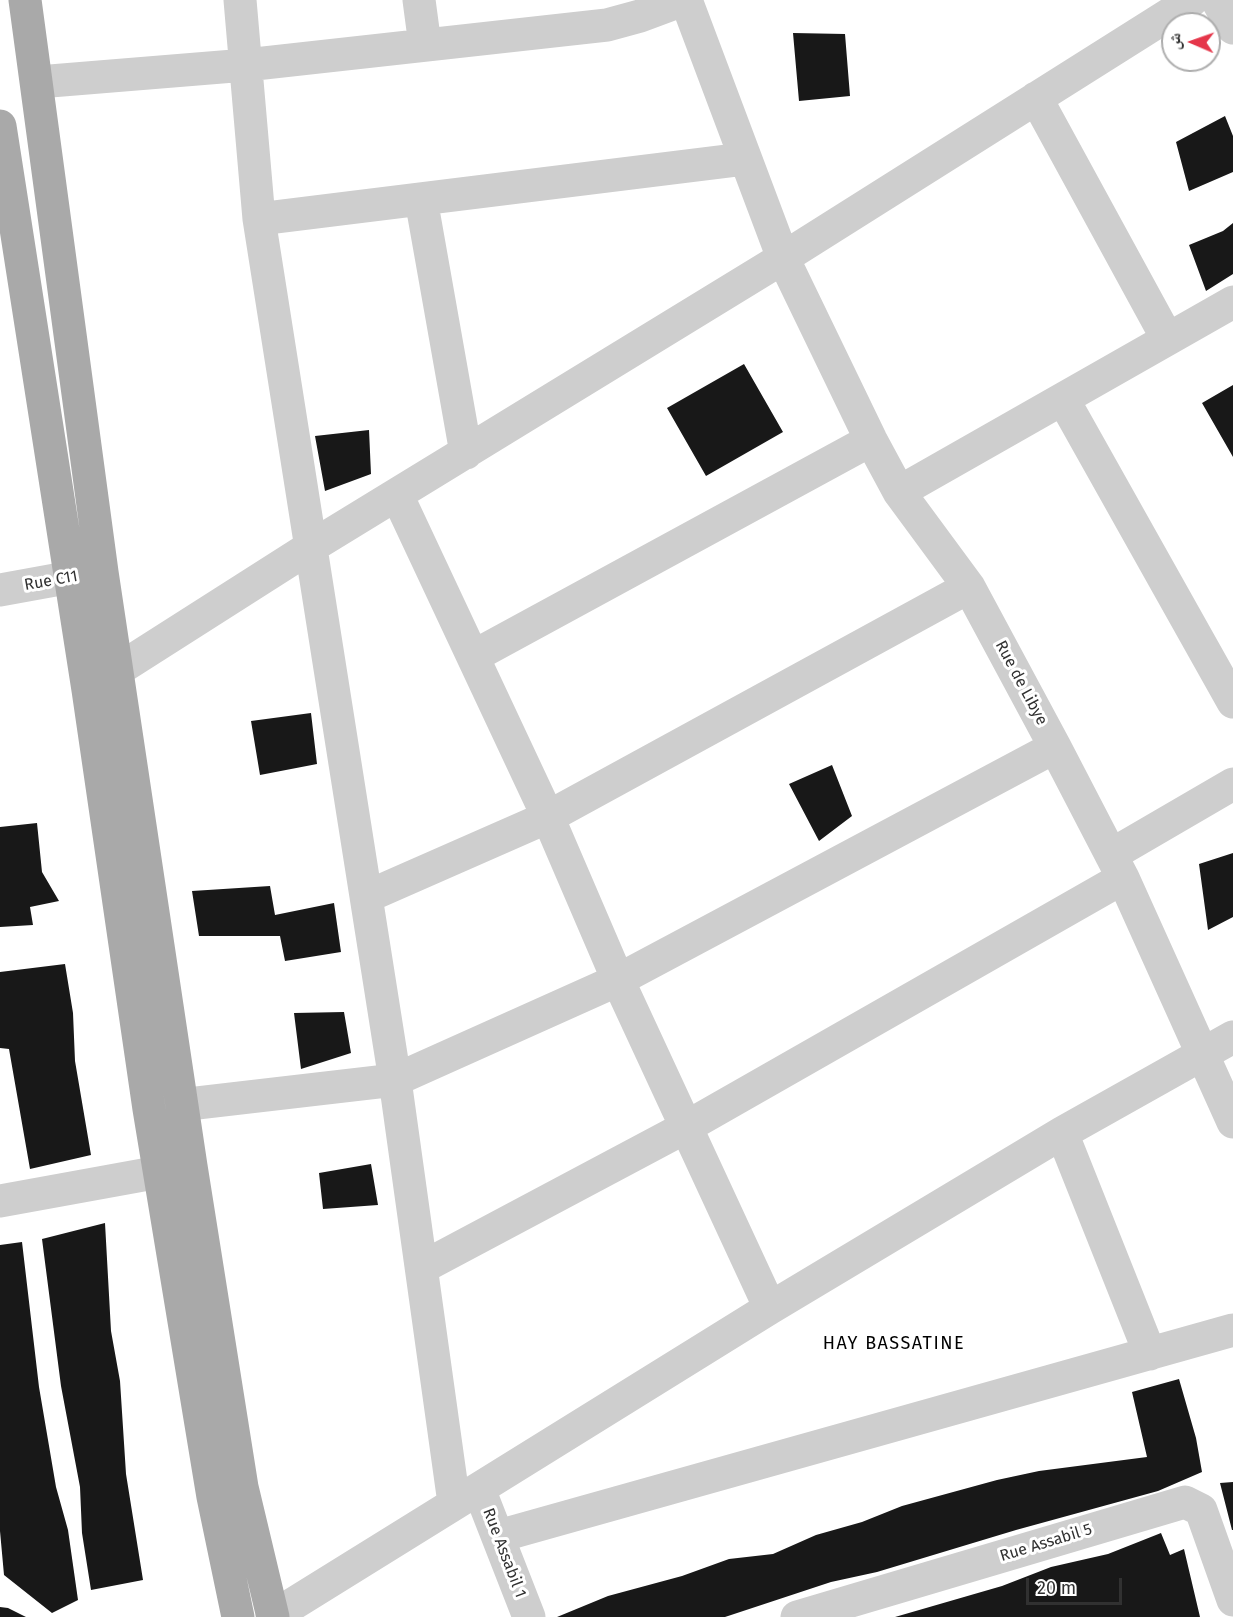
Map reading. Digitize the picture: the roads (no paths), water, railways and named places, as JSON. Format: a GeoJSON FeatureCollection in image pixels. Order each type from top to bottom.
{"type":"FeatureCollection","features":[{"type":"Feature","properties":{"kind":"main road"},"geometry":{"type":"LineString","coordinates":[[25,0],[38,82],[102,572],[191,1166],[242,1487],[273,1617]]}},
{"type":"Feature","properties":{"kind":"main road"},"geometry":{"type":"LineString","coordinates":[[0,126],[88,690],[159,1172],[213,1497],[238,1617]]}},
{"type":"Feature","properties":{"kind":"street","name":"Rue Assabil 1"},"geometry":{"type":"LineString","coordinates":[[240,0],[259,219],[423,1267],[467,1496],[499,1536],[529,1617]]}},
{"type":"Feature","properties":{"kind":"street"},"geometry":{"type":"LineString","coordinates":[[419,0],[425,45]]}},
{"type":"Feature","properties":{"kind":"street"},"geometry":{"type":"LineString","coordinates":[[38,82],[246,65],[607,24],[640,16],[684,0]]}},
{"type":"Feature","properties":{"kind":"street","name":"Rue de Libye"},"geometry":{"type":"LineString","coordinates":[[684,0],[783,258],[871,440],[899,492],[969,587],[1055,747],[1117,866],[1233,1122]]}},
{"type":"Feature","properties":{"kind":"street"},"geometry":{"type":"LineString","coordinates":[[88,690],[117,669],[309,548],[783,258],[1192,0]]}},
{"type":"Feature","properties":{"kind":"street"},"geometry":{"type":"LineString","coordinates":[[1217,0],[1233,28]]}},
{"type":"Feature","properties":{"kind":"street"},"geometry":{"type":"LineString","coordinates":[[1036,98],[1167,338]]}},
{"type":"Feature","properties":{"kind":"street"},"geometry":{"type":"LineString","coordinates":[[259,219],[744,159]]}},
{"type":"Feature","properties":{"kind":"street"},"geometry":{"type":"LineString","coordinates":[[421,199],[466,453]]}},
{"type":"Feature","properties":{"kind":"street"},"geometry":{"type":"LineString","coordinates":[[899,492],[1233,302]]}},
{"type":"Feature","properties":{"kind":"street"},"geometry":{"type":"LineString","coordinates":[[1063,399],[1233,702]]}},
{"type":"Feature","properties":{"kind":"street"},"geometry":{"type":"LineString","coordinates":[[474,656],[871,440]]}},
{"type":"Feature","properties":{"kind":"street"},"geometry":{"type":"LineString","coordinates":[[397,495],[548,817],[618,980],[688,1126],[770,1308]]}},
{"type":"Feature","properties":{"kind":"street","name":"Rue C11"},"geometry":{"type":"LineString","coordinates":[[0,590],[102,572]]}},
{"type":"Feature","properties":{"kind":"street"},"geometry":{"type":"LineString","coordinates":[[366,897],[548,817],[969,587]]}},
{"type":"Feature","properties":{"kind":"street"},"geometry":{"type":"LineString","coordinates":[[149,1109],[183,1103],[395,1080],[618,980],[1055,747]]}},
{"type":"Feature","properties":{"kind":"street"},"geometry":{"type":"LineString","coordinates":[[423,1267],[688,1126],[1117,866],[1233,784]]}},
{"type":"Feature","properties":{"kind":"street"},"geometry":{"type":"LineString","coordinates":[[273,1617],[770,1308],[1062,1133],[1233,1037]]}},
{"type":"Feature","properties":{"kind":"street"},"geometry":{"type":"LineString","coordinates":[[1062,1133],[1150,1354]]}},
{"type":"Feature","properties":{"kind":"street"},"geometry":{"type":"LineString","coordinates":[[0,1201],[191,1166]]}},
{"type":"Feature","properties":{"kind":"street"},"geometry":{"type":"LineString","coordinates":[[499,1536],[1233,1330]]}},
{"type":"Feature","properties":{"kind":"street","name":"Rue Assabil 5"},"geometry":{"type":"LineString","coordinates":[[797,1617],[1185,1502],[1201,1510],[1233,1600]]}},
{"type":"Feature","properties":{"kind":"district","name":"HAY BASSATINE"},"geometry":{"type":"Point","coordinates":[894,1344]}}]}
